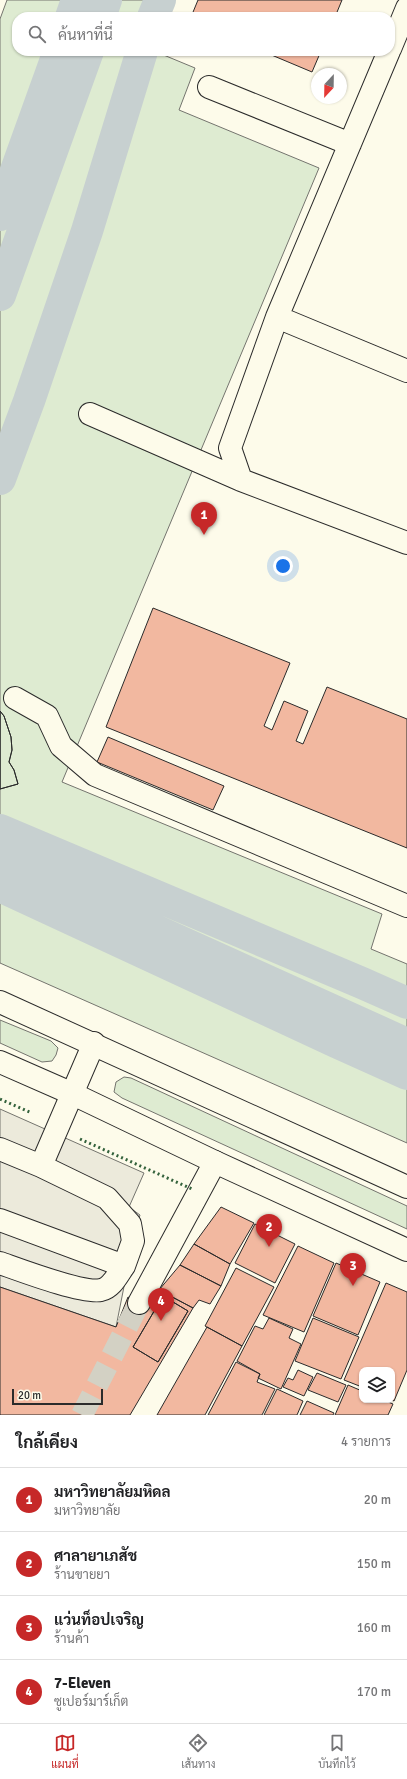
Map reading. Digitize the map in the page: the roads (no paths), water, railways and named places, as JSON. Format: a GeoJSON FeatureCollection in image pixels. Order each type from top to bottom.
{"type":"FeatureCollection","features":[{"type":"Feature","properties":{"kind":"main road"},"geometry":{"type":"LineString","coordinates":[[395,38],[407,8]]}},
{"type":"Feature","properties":{"kind":"main road"},"geometry":{"type":"LineString","coordinates":[[241,480],[230,448],[277,317],[387,56]]}},
{"type":"Feature","properties":{"kind":"main road"},"geometry":{"type":"LineString","coordinates":[[209,87],[350,144]]}},
{"type":"Feature","properties":{"kind":"main road"},"geometry":{"type":"LineString","coordinates":[[277,317],[407,370]]}},
{"type":"Feature","properties":{"kind":"main road"},"geometry":{"type":"LineString","coordinates":[[90,414],[241,480],[407,543]]}},
{"type":"Feature","properties":{"kind":"main road"},"geometry":{"type":"LineString","coordinates":[[15,698],[47,716],[61,746],[95,775],[407,906]]}},
{"type":"Feature","properties":{"kind":"main road"},"geometry":{"type":"LineString","coordinates":[[0,1002],[94,1043],[407,1187]]}},
{"type":"Feature","properties":{"kind":"main road"},"geometry":{"type":"LineString","coordinates":[[41,1166],[94,1043]]}},
{"type":"Feature","properties":{"kind":"main road"},"geometry":{"type":"LineString","coordinates":[[0,1062],[73,1094],[215,1162],[407,1250]]}},
{"type":"Feature","properties":{"kind":"main road"},"geometry":{"type":"LineString","coordinates":[[0,1150],[41,1166],[107,1198],[121,1212],[130,1224],[133,1241],[124,1266],[115,1280],[102,1290],[88,1291],[24,1272],[0,1263]]}},
{"type":"Feature","properties":{"kind":"main road"},"geometry":{"type":"LineString","coordinates":[[139,1303],[215,1162]]}},
{"type":"Feature","properties":{"kind":"main road"},"geometry":{"type":"LineString","coordinates":[[0,1220],[124,1266]]}},
{"type":"Feature","properties":{"kind":"waterway"},"geometry":{"type":"LineString","coordinates":[[73,12],[77,0]]}},
{"type":"Feature","properties":{"kind":"waterway"},"geometry":{"type":"LineString","coordinates":[[102,12],[106,0]]}},
{"type":"Feature","properties":{"kind":"waterway"},"geometry":{"type":"LineString","coordinates":[[155,12],[160,0]]}},
{"type":"Feature","properties":{"kind":"waterway"},"geometry":{"type":"LineString","coordinates":[[0,215],[57,56]]}},
{"type":"Feature","properties":{"kind":"waterway"},"geometry":{"type":"LineString","coordinates":[[0,295],[86,56]]}},
{"type":"Feature","properties":{"kind":"waterway"},"geometry":{"type":"LineString","coordinates":[[0,479],[29,401],[87,231],[140,56]]}},
{"type":"Feature","properties":{"kind":"waterway"},"geometry":{"type":"LineString","coordinates":[[0,830],[407,1003]]}},
{"type":"Feature","properties":{"kind":"waterway"},"geometry":{"type":"LineString","coordinates":[[0,860],[407,1044]]}},
{"type":"Feature","properties":{"kind":"waterway"},"geometry":{"type":"LineString","coordinates":[[0,886],[407,1074]]}},
{"type":"Feature","properties":{"kind":"tunnel"},"geometry":{"type":"LineString","coordinates":[[82,1415],[139,1303]]}},
{"type":"Feature","properties":{"kind":"place","name":"มหาวิทยาลัยมหิดล"},"geometry":{"type":"Point","coordinates":[204,535]}},
{"type":"Feature","properties":{"kind":"place","name":"ศาลายาเภสัช"},"geometry":{"type":"Point","coordinates":[269,1247]}},
{"type":"Feature","properties":{"kind":"place","name":"แว่นท็อปเจริญ"},"geometry":{"type":"Point","coordinates":[353,1286]}},
{"type":"Feature","properties":{"kind":"place","name":"7-Eleven"},"geometry":{"type":"Point","coordinates":[161,1321]}}]}
